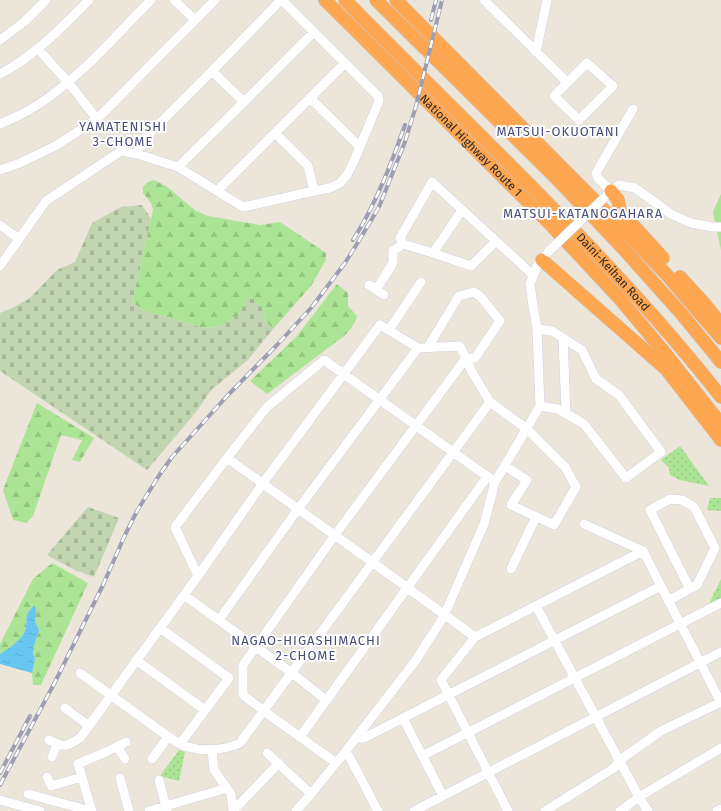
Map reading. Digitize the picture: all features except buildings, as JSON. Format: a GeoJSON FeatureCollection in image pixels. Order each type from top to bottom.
{"type":"FeatureCollection","features":[{"type":"Feature","properties":{"kind":"highway","name":"National Highway Route 1"},"geometry":{"type":"LineString","coordinates":[[325,0],[544,218],[620,299],[721,424]]}},
{"type":"Feature","properties":{"kind":"highway","name":"Daini-Keihan Road"},"geometry":{"type":"LineString","coordinates":[[345,0],[541,196],[598,256],[663,326],[721,397]]}},
{"type":"Feature","properties":{"kind":"highway","name":"Daini-Keihan Road"},"geometry":{"type":"LineString","coordinates":[[376,0],[550,172],[619,244],[680,312],[721,362]]}},
{"type":"Feature","properties":{"kind":"highway"},"geometry":{"type":"LineString","coordinates":[[396,0],[656,262],[721,338]]}},
{"type":"Feature","properties":{"kind":"highway"},"geometry":{"type":"LineString","coordinates":[[607,195],[618,200],[620,211],[721,324]]}},
{"type":"Feature","properties":{"kind":"highway"},"geometry":{"type":"LineString","coordinates":[[545,256],[666,369],[721,440]]}},
{"type":"Feature","properties":{"kind":"street"},"geometry":{"type":"LineString","coordinates":[[0,40],[24,22],[46,0]]}},
{"type":"Feature","properties":{"kind":"street"},"geometry":{"type":"LineString","coordinates":[[0,74],[38,49],[89,0]]}},
{"type":"Feature","properties":{"kind":"street"},"geometry":{"type":"LineString","coordinates":[[137,0],[143,7]]}},
{"type":"Feature","properties":{"kind":"street"},"geometry":{"type":"LineString","coordinates":[[0,124],[35,107],[68,82],[151,0]]}},
{"type":"Feature","properties":{"kind":"street"},"geometry":{"type":"LineString","coordinates":[[174,0],[195,20]]}},
{"type":"Feature","properties":{"kind":"street"},"geometry":{"type":"LineString","coordinates":[[0,170],[20,163],[57,145],[98,119],[215,0]]}},
{"type":"Feature","properties":{"kind":"street"},"geometry":{"type":"LineString","coordinates":[[0,266],[46,200],[121,151],[137,154],[178,167],[243,207],[330,188],[340,183],[348,175],[379,101],[378,96],[282,0],[145,138],[137,154]]}},
{"type":"Feature","properties":{"kind":"street"},"geometry":{"type":"LineString","coordinates":[[484,0],[567,82]]}},
{"type":"Feature","properties":{"kind":"street"},"geometry":{"type":"LineString","coordinates":[[536,52],[546,0]]}},
{"type":"Feature","properties":{"kind":"street"},"geometry":{"type":"LineString","coordinates":[[178,167],[314,32]]}},
{"type":"Feature","properties":{"kind":"street"},"geometry":{"type":"LineString","coordinates":[[38,49],[68,82],[98,119]]}},
{"type":"Feature","properties":{"kind":"street"},"geometry":{"type":"LineString","coordinates":[[217,191],[345,63]]}},
{"type":"Feature","properties":{"kind":"street"},"geometry":{"type":"LineString","coordinates":[[587,63],[613,86],[579,120],[554,96],[567,82],[587,63]]}},
{"type":"Feature","properties":{"kind":"street"},"geometry":{"type":"LineString","coordinates":[[212,71],[244,102]]}},
{"type":"Feature","properties":{"kind":"street"},"geometry":{"type":"LineString","coordinates":[[310,98],[360,147]]}},
{"type":"Feature","properties":{"kind":"street"},"geometry":{"type":"LineString","coordinates":[[607,195],[596,173],[633,108]]}},
{"type":"Feature","properties":{"kind":"street"},"geometry":{"type":"LineString","coordinates":[[276,133],[308,166],[314,191]]}},
{"type":"Feature","properties":{"kind":"street"},"geometry":{"type":"LineString","coordinates":[[496,241],[470,266],[403,244],[400,238],[432,182],[533,275]]}},
{"type":"Feature","properties":{"kind":"street"},"geometry":{"type":"LineString","coordinates":[[296,811],[345,752],[416,660],[444,616],[484,524],[494,482],[540,406],[537,329],[530,284],[533,275],[545,256],[619,185],[635,188],[671,214],[691,223],[721,227]]}},
{"type":"Feature","properties":{"kind":"street"},"geometry":{"type":"LineString","coordinates":[[433,253],[462,210]]}},
{"type":"Feature","properties":{"kind":"street"},"geometry":{"type":"LineString","coordinates":[[0,225],[19,239]]}},
{"type":"Feature","properties":{"kind":"street"},"geometry":{"type":"LineString","coordinates":[[376,290],[393,263],[393,251],[403,244]]}},
{"type":"Feature","properties":{"kind":"street"},"geometry":{"type":"LineString","coordinates":[[389,330],[421,282]]}},
{"type":"Feature","properties":{"kind":"street"},"geometry":{"type":"LineString","coordinates":[[219,620],[298,509],[380,400],[423,348],[459,296],[474,292],[481,298],[500,321],[475,358],[466,358]]}},
{"type":"Feature","properties":{"kind":"street"},"geometry":{"type":"LineString","coordinates":[[52,757],[53,742],[67,746],[80,738],[198,576],[263,483],[380,325],[423,348],[460,346],[472,372],[490,402],[526,429],[564,467],[576,487],[554,525],[512,505],[527,480],[505,466]]}},
{"type":"Feature","properties":{"kind":"street"},"geometry":{"type":"LineString","coordinates":[[537,329],[552,332],[582,350],[596,379],[619,395],[661,452],[626,478],[584,424],[558,409],[540,406]]}},
{"type":"Feature","properties":{"kind":"street"},"geometry":{"type":"LineString","coordinates":[[563,338],[566,414]]}},
{"type":"Feature","properties":{"kind":"street"},"geometry":{"type":"LineString","coordinates":[[336,763],[243,695],[243,665],[335,535],[466,358]]}},
{"type":"Feature","properties":{"kind":"street"},"geometry":{"type":"LineString","coordinates":[[198,576],[175,527],[267,407],[324,360],[494,482]]}},
{"type":"Feature","properties":{"kind":"street"},"geometry":{"type":"LineString","coordinates":[[80,673],[168,737],[180,744],[188,747],[212,750],[231,747],[240,743],[490,402]]}},
{"type":"Feature","properties":{"kind":"street"},"geometry":{"type":"LineString","coordinates":[[227,458],[475,637]]}},
{"type":"Feature","properties":{"kind":"street"},"geometry":{"type":"LineString","coordinates":[[300,737],[487,477]]}},
{"type":"Feature","properties":{"kind":"street"},"geometry":{"type":"LineString","coordinates":[[668,601],[690,589],[697,585],[715,548],[694,507],[682,500],[670,499],[650,510],[690,589]]}},
{"type":"Feature","properties":{"kind":"street"},"geometry":{"type":"LineString","coordinates":[[512,569],[536,517]]}},
{"type":"Feature","properties":{"kind":"street"},"geometry":{"type":"LineString","coordinates":[[545,811],[614,768],[620,760],[661,731],[721,702],[643,551],[584,524]]}},
{"type":"Feature","properties":{"kind":"street"},"geometry":{"type":"LineString","coordinates":[[508,811],[441,680],[475,637],[643,551]]}},
{"type":"Feature","properties":{"kind":"street"},"geometry":{"type":"LineString","coordinates":[[356,738],[364,738],[661,586]]}},
{"type":"Feature","properties":{"kind":"street"},"geometry":{"type":"LineString","coordinates":[[184,595],[255,648],[292,673],[326,700]]}},
{"type":"Feature","properties":{"kind":"street"},"geometry":{"type":"LineString","coordinates":[[422,756],[721,603]]}},
{"type":"Feature","properties":{"kind":"street"},"geometry":{"type":"LineString","coordinates":[[536,606],[648,811]]}},
{"type":"Feature","properties":{"kind":"street"},"geometry":{"type":"LineString","coordinates":[[160,628],[229,678],[180,744]]}},
{"type":"Feature","properties":{"kind":"street"},"geometry":{"type":"LineString","coordinates":[[414,811],[721,652]]}},
{"type":"Feature","properties":{"kind":"street"},"geometry":{"type":"LineString","coordinates":[[136,660],[205,710]]}},
{"type":"Feature","properties":{"kind":"street"},"geometry":{"type":"LineString","coordinates":[[65,708],[89,726]]}},
{"type":"Feature","properties":{"kind":"street"},"geometry":{"type":"LineString","coordinates":[[403,718],[443,796]]}},
{"type":"Feature","properties":{"kind":"street"},"geometry":{"type":"LineString","coordinates":[[152,759],[168,737]]}},
{"type":"Feature","properties":{"kind":"street"},"geometry":{"type":"LineString","coordinates":[[92,811],[78,764],[126,742]]}},
{"type":"Feature","properties":{"kind":"street"},"geometry":{"type":"LineString","coordinates":[[117,746],[125,759]]}},
{"type":"Feature","properties":{"kind":"street"},"geometry":{"type":"LineString","coordinates":[[620,811],[639,797],[721,748]]}},
{"type":"Feature","properties":{"kind":"street"},"geometry":{"type":"LineString","coordinates":[[212,750],[214,770],[231,794],[233,811]]}},
{"type":"Feature","properties":{"kind":"street"},"geometry":{"type":"LineString","coordinates":[[345,752],[350,758],[378,811]]}},
{"type":"Feature","properties":{"kind":"street"},"geometry":{"type":"LineString","coordinates":[[267,753],[311,794]]}},
{"type":"Feature","properties":{"kind":"street"},"geometry":{"type":"LineString","coordinates":[[233,811],[279,763]]}},
{"type":"Feature","properties":{"kind":"street"},"geometry":{"type":"LineString","coordinates":[[47,777],[51,786],[82,777]]}},
{"type":"Feature","properties":{"kind":"street"},"geometry":{"type":"LineString","coordinates":[[120,778],[129,811]]}},
{"type":"Feature","properties":{"kind":"street"},"geometry":{"type":"LineString","coordinates":[[159,780],[166,808]]}},
{"type":"Feature","properties":{"kind":"street"},"geometry":{"type":"LineString","coordinates":[[54,801],[60,783]]}},
{"type":"Feature","properties":{"kind":"street"},"geometry":{"type":"LineString","coordinates":[[149,811],[166,808],[227,788]]}},
{"type":"Feature","properties":{"kind":"street"},"geometry":{"type":"LineString","coordinates":[[28,794],[92,811]]}},
{"type":"Feature","properties":{"kind":"street"},"geometry":{"type":"LineString","coordinates":[[0,800],[40,811]]}},
{"type":"Feature","properties":{"kind":"green space"},"geometry":{"type":"Polygon","coordinates":[[[154,180],[166,186],[196,211],[208,216],[260,225],[280,222],[326,253],[326,260],[311,286],[273,329],[265,321],[263,308],[247,299],[238,316],[214,328],[200,327],[146,311],[132,303],[153,210],[151,203],[143,193],[143,187],[148,182],[154,180]]]}},
{"type":"Feature","properties":{"kind":"green space"},"geometry":{"type":"Polygon","coordinates":[[[721,194],[721,250],[713,212],[721,194]]]}},
{"type":"Feature","properties":{"kind":"green space"},"geometry":{"type":"Polygon","coordinates":[[[142,205],[151,219],[132,303],[146,311],[200,327],[214,328],[238,316],[247,299],[254,299],[263,308],[265,321],[273,329],[248,360],[211,390],[196,412],[147,470],[0,371],[0,313],[30,298],[57,270],[75,262],[92,223],[121,207],[142,205]]]}},
{"type":"Feature","properties":{"kind":"green space"},"geometry":{"type":"Polygon","coordinates":[[[337,284],[348,293],[348,306],[357,316],[354,324],[344,336],[267,394],[250,381],[297,336],[337,284]]]}},
{"type":"Feature","properties":{"kind":"green space"},"geometry":{"type":"Polygon","coordinates":[[[37,403],[94,438],[80,462],[72,460],[82,440],[61,435],[33,516],[26,523],[13,520],[3,490],[37,403]]]}},
{"type":"Feature","properties":{"kind":"green space"},"geometry":{"type":"Polygon","coordinates":[[[680,446],[709,486],[680,480],[670,475],[669,468],[661,460],[680,446]]]}},
{"type":"Feature","properties":{"kind":"green space"},"geometry":{"type":"Polygon","coordinates":[[[710,498],[721,498],[721,511],[707,510],[710,498]]]}},
{"type":"Feature","properties":{"kind":"green space"},"geometry":{"type":"Polygon","coordinates":[[[88,507],[119,518],[94,577],[75,570],[47,555],[88,507]]]}},
{"type":"Feature","properties":{"kind":"green space"},"geometry":{"type":"Polygon","coordinates":[[[52,563],[88,583],[41,685],[33,685],[32,673],[35,659],[33,653],[39,630],[35,621],[26,617],[26,629],[20,639],[0,654],[0,644],[33,579],[52,563]]]}},
{"type":"Feature","properties":{"kind":"green space"},"geometry":{"type":"Polygon","coordinates":[[[721,579],[721,599],[709,604],[721,579]]]}},
{"type":"Feature","properties":{"kind":"green space"},"geometry":{"type":"Polygon","coordinates":[[[179,750],[185,752],[179,781],[160,776],[179,750]]]}},
{"type":"Feature","properties":{"kind":"water"},"geometry":{"type":"Polygon","coordinates":[[[34,606],[36,608],[35,621],[39,630],[34,646],[33,653],[35,659],[32,673],[0,664],[0,654],[20,639],[26,629],[28,613],[34,606]]]}},
{"type":"Feature","properties":{"kind":"railway"},"geometry":{"type":"LineString","coordinates":[[431,20],[436,0]]}},
{"type":"Feature","properties":{"kind":"railway"},"geometry":{"type":"LineString","coordinates":[[0,785],[54,684],[103,585],[137,511],[158,477],[172,457],[228,395],[311,308],[345,263],[379,207],[405,142],[416,106],[442,0]]}},
{"type":"Feature","properties":{"kind":"railway"},"geometry":{"type":"LineString","coordinates":[[353,240],[376,198],[405,125]]}},
{"type":"Feature","properties":{"kind":"railway"},"geometry":{"type":"LineString","coordinates":[[0,773],[30,716]]}},
{"type":"Feature","properties":{"kind":"district","name":"MATSUI-OKUOTANI"},"geometry":{"type":"Point","coordinates":[558,131]}},
{"type":"Feature","properties":{"kind":"district","name":"YAMATENISHI 3-CHOME"},"geometry":{"type":"Point","coordinates":[123,134]}},
{"type":"Feature","properties":{"kind":"district","name":"MATSUI-KATANOGAHARA"},"geometry":{"type":"Point","coordinates":[583,213]}},
{"type":"Feature","properties":{"kind":"district","name":"NAGAO-HIGASHIMACHI 2-CHOME"},"geometry":{"type":"Point","coordinates":[306,648]}}]}
